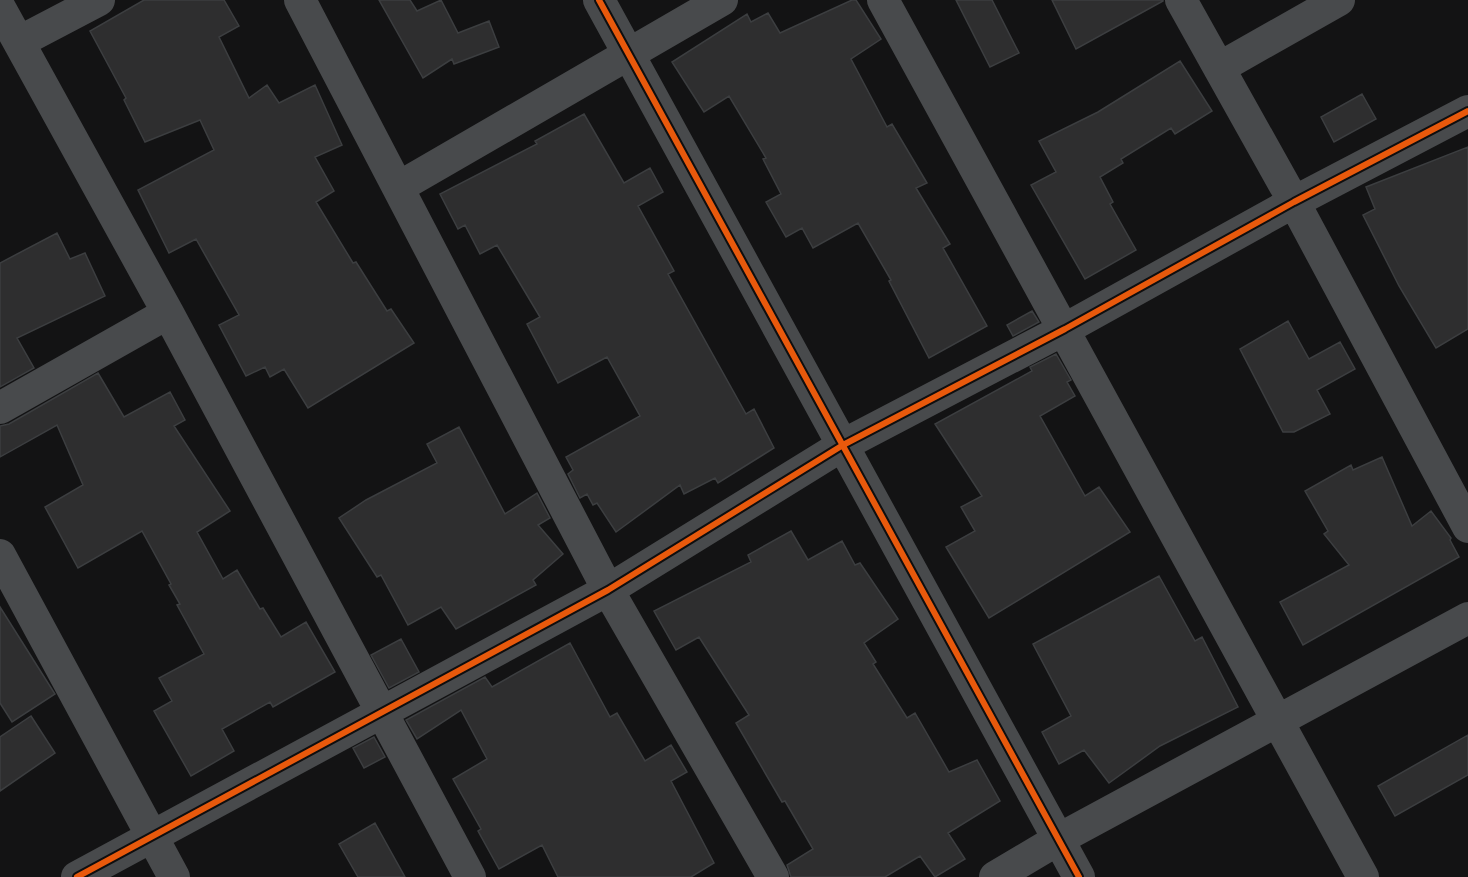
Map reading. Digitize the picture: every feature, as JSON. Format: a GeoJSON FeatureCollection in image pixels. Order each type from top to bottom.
{"type":"FeatureCollection","features":[{"type":"Feature","properties":{"kind":"street"},"geometry":{"type":"LineString","coordinates":[[18,42],[99,0]]}},
{"type":"Feature","properties":{"kind":"street"},"geometry":{"type":"LineString","coordinates":[[300,0],[608,590],[773,877]]}},
{"type":"Feature","properties":{"kind":"street"},"geometry":{"type":"LineString","coordinates":[[599,0],[1078,877]]}},
{"type":"Feature","properties":{"kind":"street"},"geometry":{"type":"LineString","coordinates":[[399,186],[722,0]]}},
{"type":"Feature","properties":{"kind":"street"},"geometry":{"type":"LineString","coordinates":[[883,0],[1363,877]]}},
{"type":"Feature","properties":{"kind":"street"},"geometry":{"type":"LineString","coordinates":[[1181,0],[1294,202],[1468,527]]}},
{"type":"Feature","properties":{"kind":"street"},"geometry":{"type":"LineString","coordinates":[[1219,68],[1339,0]]}},
{"type":"Feature","properties":{"kind":"street"},"geometry":{"type":"LineString","coordinates":[[0,8],[168,314],[471,877]]}},
{"type":"Feature","properties":{"kind":"street"},"geometry":{"type":"LineString","coordinates":[[77,877],[380,711],[608,590],[843,445],[1065,330],[1294,202],[1468,111]]}},
{"type":"Feature","properties":{"kind":"street"},"geometry":{"type":"LineString","coordinates":[[0,408],[168,314]]}},
{"type":"Feature","properties":{"kind":"street"},"geometry":{"type":"LineString","coordinates":[[0,555],[174,877]]}},
{"type":"Feature","properties":{"kind":"street"},"geometry":{"type":"LineString","coordinates":[[994,877],[1059,839],[1278,723],[1468,618]]}},
{"type":"Feature","properties":{"kind":"building"},"geometry":{"type":"Polygon","coordinates":[[[144,0],[224,0],[239,26],[219,37],[249,98],[267,85],[279,103],[315,85],[342,145],[315,157],[334,191],[316,202],[353,263],[356,262],[387,311],[391,309],[414,343],[308,408],[284,369],[270,377],[265,367],[246,376],[219,325],[239,315],[196,239],[169,253],[138,190],[214,150],[200,120],[145,142],[124,100],[126,98],[90,31],[144,0]]]}},
{"type":"Feature","properties":{"kind":"building"},"geometry":{"type":"Polygon","coordinates":[[[379,0],[410,0],[417,11],[441,0],[458,33],[489,21],[499,47],[454,64],[452,59],[423,78],[379,0]]]}},
{"type":"Feature","properties":{"kind":"building"},"geometry":{"type":"Polygon","coordinates":[[[856,0],[881,39],[851,59],[887,127],[892,124],[927,183],[916,188],[950,244],[943,248],[987,326],[929,358],[889,281],[891,280],[858,223],[813,248],[802,228],[786,237],[766,202],[781,194],[763,159],[766,158],[729,96],[704,112],[672,62],[747,14],[751,22],[768,13],[780,33],[856,0]]]}},
{"type":"Feature","properties":{"kind":"building"},"geometry":{"type":"Polygon","coordinates":[[[956,0],[992,0],[1019,53],[990,67],[956,0]]]}},
{"type":"Feature","properties":{"kind":"building"},"geometry":{"type":"Polygon","coordinates":[[[1052,0],[1163,0],[1163,1],[1076,49],[1052,0]]]}},
{"type":"Feature","properties":{"kind":"building"},"geometry":{"type":"Polygon","coordinates":[[[1180,61],[1212,111],[1175,134],[1171,128],[1121,159],[1123,163],[1100,177],[1113,202],[1110,204],[1136,250],[1085,279],[1031,185],[1056,172],[1039,141],[1098,112],[1180,61]]]}},
{"type":"Feature","properties":{"kind":"building"},"geometry":{"type":"Polygon","coordinates":[[[1362,94],[1376,119],[1334,142],[1321,117],[1362,94]]]}},
{"type":"Feature","properties":{"kind":"building"},"geometry":{"type":"Polygon","coordinates":[[[584,114],[624,183],[650,168],[663,192],[638,206],[674,271],[668,274],[746,414],[754,409],[774,448],[718,483],[715,478],[684,494],[680,485],[616,532],[597,503],[593,505],[587,494],[580,498],[568,474],[573,470],[566,457],[640,416],[607,357],[558,383],[527,324],[540,317],[497,245],[480,254],[465,225],[458,229],[440,194],[537,144],[535,141],[584,114]]]}},
{"type":"Feature","properties":{"kind":"building"},"geometry":{"type":"Polygon","coordinates":[[[1468,147],[1468,329],[1436,348],[1399,286],[1363,215],[1375,209],[1366,187],[1468,147]]]}},
{"type":"Feature","properties":{"kind":"building"},"geometry":{"type":"Polygon","coordinates":[[[57,233],[70,259],[85,253],[105,296],[17,338],[34,368],[0,387],[0,263],[57,233]]]}},
{"type":"Feature","properties":{"kind":"building"},"geometry":{"type":"Polygon","coordinates":[[[1032,311],[1039,322],[1013,336],[1007,325],[1032,311]]]}},
{"type":"Feature","properties":{"kind":"building"},"geometry":{"type":"Polygon","coordinates":[[[1288,321],[1309,359],[1340,342],[1355,369],[1317,390],[1330,414],[1294,432],[1283,432],[1240,349],[1288,321]]]}},
{"type":"Feature","properties":{"kind":"building"},"geometry":{"type":"Polygon","coordinates":[[[1056,354],[1071,380],[1067,382],[1075,396],[1040,416],[1085,496],[1099,487],[1130,532],[989,618],[946,547],[975,531],[961,507],[982,496],[935,424],[1032,371],[1030,367],[1056,354]]]}},
{"type":"Feature","properties":{"kind":"building"},"geometry":{"type":"Polygon","coordinates":[[[98,373],[124,417],[170,392],[185,420],[174,426],[230,511],[197,532],[223,579],[237,570],[260,609],[263,608],[281,637],[306,622],[335,672],[273,707],[270,702],[222,729],[234,751],[191,776],[154,711],[172,701],[159,678],[204,654],[177,605],[180,604],[169,585],[171,584],[142,531],[78,568],[45,507],[83,485],[57,425],[0,457],[0,426],[9,424],[98,373]]]}},
{"type":"Feature","properties":{"kind":"building"},"geometry":{"type":"Polygon","coordinates":[[[459,427],[505,514],[537,493],[550,518],[538,525],[563,554],[533,580],[536,585],[456,629],[441,607],[408,625],[381,575],[377,577],[339,518],[366,500],[437,463],[427,444],[459,427]]]}},
{"type":"Feature","properties":{"kind":"building"},"geometry":{"type":"Polygon","coordinates":[[[1382,457],[1412,526],[1431,511],[1451,538],[1459,557],[1303,645],[1280,602],[1349,565],[1324,534],[1328,531],[1305,491],[1351,465],[1353,470],[1382,457]]]}},
{"type":"Feature","properties":{"kind":"building"},"geometry":{"type":"Polygon","coordinates":[[[791,531],[808,560],[842,541],[855,565],[860,563],[898,619],[864,643],[876,662],[873,664],[907,718],[915,713],[949,772],[977,760],[1000,801],[948,833],[965,859],[935,877],[920,856],[885,877],[791,877],[787,865],[813,849],[785,801],[782,802],[736,723],[749,715],[699,637],[676,650],[654,611],[751,562],[748,555],[791,531]]]}},
{"type":"Feature","properties":{"kind":"building"},"geometry":{"type":"Polygon","coordinates":[[[1159,576],[1195,641],[1202,637],[1238,707],[1160,746],[1109,783],[1084,750],[1059,764],[1042,732],[1071,716],[1033,644],[1159,576]]]}},
{"type":"Feature","properties":{"kind":"building"},"geometry":{"type":"Polygon","coordinates":[[[0,607],[55,694],[12,722],[0,703],[0,607]]]}},
{"type":"Feature","properties":{"kind":"building"},"geometry":{"type":"Polygon","coordinates":[[[401,639],[419,672],[389,688],[371,655],[401,639]]]}},
{"type":"Feature","properties":{"kind":"building"},"geometry":{"type":"Polygon","coordinates":[[[570,643],[610,717],[617,713],[645,761],[671,745],[687,772],[671,781],[714,863],[691,877],[558,877],[542,845],[499,869],[478,831],[481,829],[453,779],[487,759],[461,710],[417,739],[406,720],[485,677],[492,687],[570,643]]]}},
{"type":"Feature","properties":{"kind":"building"},"geometry":{"type":"Polygon","coordinates":[[[31,716],[55,753],[0,791],[0,737],[31,716]]]}},
{"type":"Feature","properties":{"kind":"building"},"geometry":{"type":"Polygon","coordinates":[[[1468,735],[1468,775],[1395,816],[1378,786],[1468,735]]]}},
{"type":"Feature","properties":{"kind":"building"},"geometry":{"type":"Polygon","coordinates":[[[374,737],[385,757],[364,768],[353,748],[374,737]]]}},
{"type":"Feature","properties":{"kind":"building"},"geometry":{"type":"Polygon","coordinates":[[[375,823],[405,877],[358,877],[339,844],[375,823]]]}},
{"type":"Feature","properties":{"kind":"cycle path"},"geometry":{"type":"LineString","coordinates":[[599,0],[1079,877]]}},
{"type":"Feature","properties":{"kind":"cycle path"},"geometry":{"type":"LineString","coordinates":[[77,877],[608,590],[843,445],[1065,329],[1294,202],[1468,111]]}}]}
